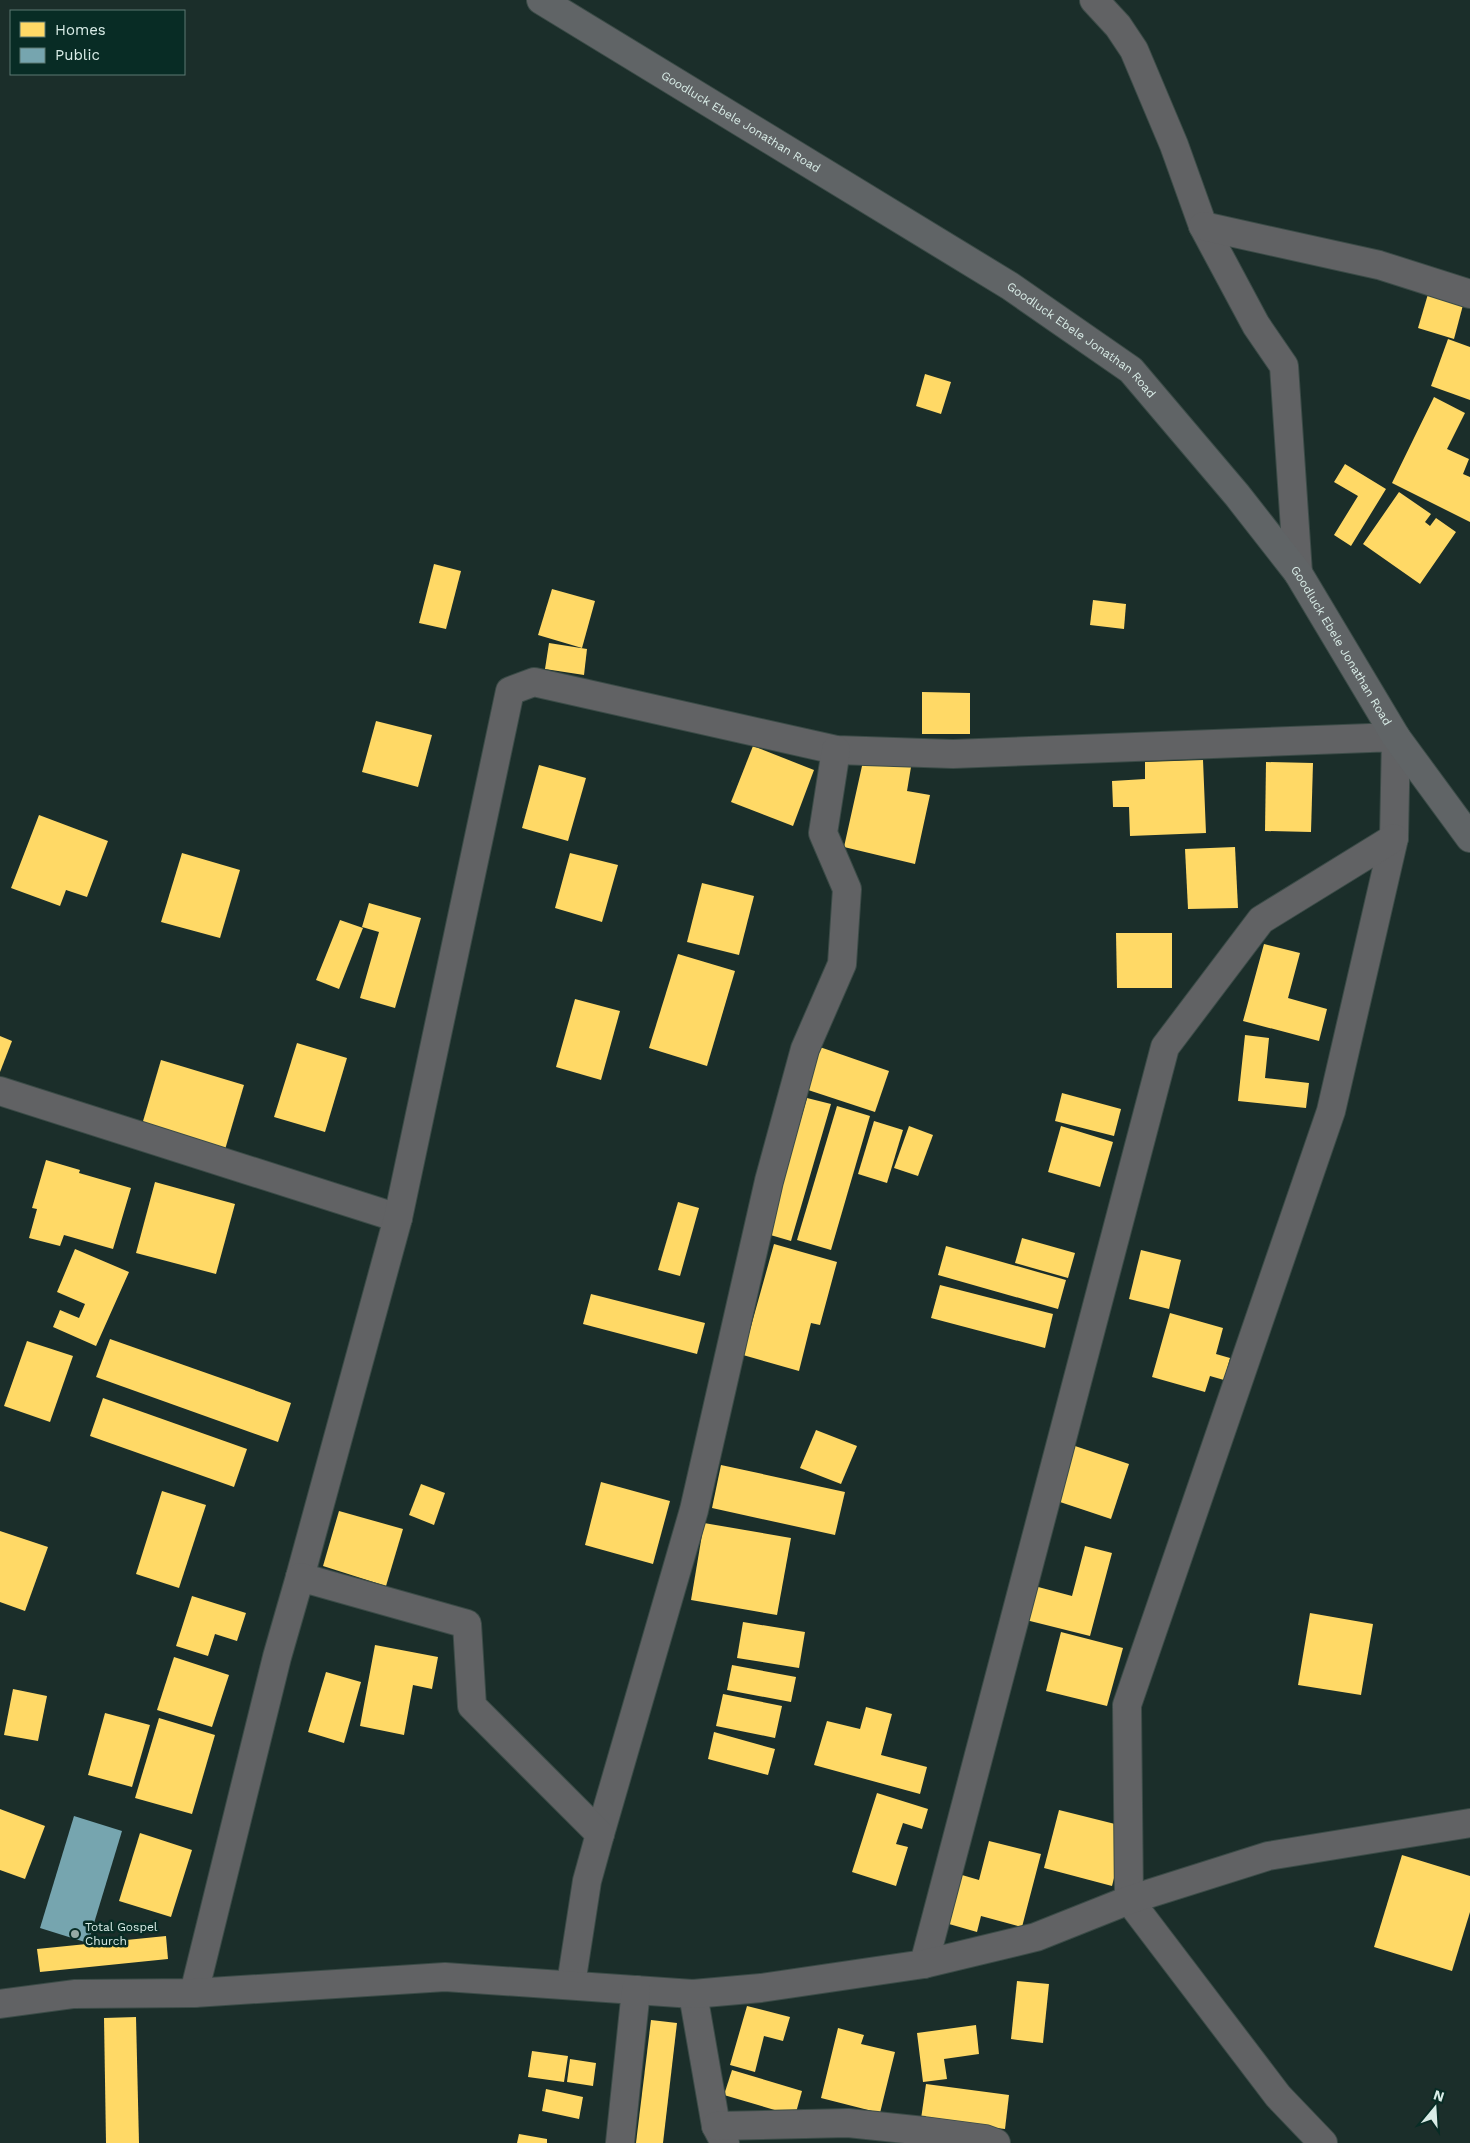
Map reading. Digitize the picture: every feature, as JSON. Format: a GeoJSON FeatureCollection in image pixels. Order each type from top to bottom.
{"type":"FeatureCollection","features":[{"type":"Feature","properties":{"kind":"main road","name":"Goodluck Ebele Jonathan Road"},"geometry":{"type":"LineString","coordinates":[[541,0],[1010,286],[1131,370],[1236,495],[1298,573],[1396,737],[1470,838]]}},
{"type":"Feature","properties":{"kind":"street"},"geometry":{"type":"LineString","coordinates":[[1094,0],[1118,26],[1134,50],[1174,145],[1203,226],[1256,325],[1284,366],[1298,573]]}},
{"type":"Feature","properties":{"kind":"street"},"geometry":{"type":"LineString","coordinates":[[1203,226],[1379,265],[1470,294]]}},
{"type":"Feature","properties":{"kind":"street"},"geometry":{"type":"LineString","coordinates":[[194,1992],[278,1657],[398,1218],[510,691],[534,682],[836,750],[953,754],[1396,737],[1394,838],[1331,1111],[1127,1705],[1130,1900],[1278,2096],[1323,2143]]}},
{"type":"Feature","properties":{"kind":"street"},"geometry":{"type":"LineString","coordinates":[[571,1984],[587,1881],[694,1510],[769,1182],[805,1049],[842,964],[846,890],[823,833],[836,750]]}},
{"type":"Feature","properties":{"kind":"street"},"geometry":{"type":"LineString","coordinates":[[924,1964],[1166,1047],[1261,920],[1394,838]]}},
{"type":"Feature","properties":{"kind":"street"},"geometry":{"type":"LineString","coordinates":[[0,1091],[398,1218]]}},
{"type":"Feature","properties":{"kind":"street"},"geometry":{"type":"LineString","coordinates":[[300,1577],[467,1624],[472,1706],[600,1834]]}},
{"type":"Feature","properties":{"kind":"street"},"geometry":{"type":"LineString","coordinates":[[0,2004],[74,1994],[194,1992],[445,1977],[571,1984],[693,1994],[761,1988],[924,1964],[1036,1937],[1130,1900],[1268,1856],[1470,1823]]}},
{"type":"Feature","properties":{"kind":"street"},"geometry":{"type":"LineString","coordinates":[[620,2143],[636,1990]]}},
{"type":"Feature","properties":{"kind":"street"},"geometry":{"type":"LineString","coordinates":[[693,1994],[720,2135],[848,2123],[924,2131],[996,2143]]}},
{"type":"Feature","properties":{"kind":"building: Homes"},"geometry":{"type":"Polygon","coordinates":[[[1428,294],[1463,305],[1454,339],[1418,328],[1428,294]]]}},
{"type":"Feature","properties":{"kind":"building: Homes"},"geometry":{"type":"Polygon","coordinates":[[[1448,339],[1470,347],[1470,400],[1431,386],[1448,339]]]}},
{"type":"Feature","properties":{"kind":"building: Homes"},"geometry":{"type":"Polygon","coordinates":[[[925,374],[951,382],[941,414],[916,406],[925,374]]]}},
{"type":"Feature","properties":{"kind":"building: Homes"},"geometry":{"type":"Polygon","coordinates":[[[1434,397],[1465,413],[1447,449],[1469,459],[1463,474],[1470,477],[1470,522],[1392,483],[1434,397]]]}},
{"type":"Feature","properties":{"kind":"building: Homes"},"geometry":{"type":"Polygon","coordinates":[[[1345,464],[1386,489],[1351,546],[1334,535],[1358,496],[1334,482],[1345,464]]]}},
{"type":"Feature","properties":{"kind":"building: Homes"},"geometry":{"type":"Polygon","coordinates":[[[1399,492],[1431,514],[1425,522],[1430,526],[1436,518],[1456,532],[1420,584],[1363,544],[1399,492]]]}},
{"type":"Feature","properties":{"kind":"building: Homes"},"geometry":{"type":"Polygon","coordinates":[[[434,564],[461,571],[446,629],[419,623],[434,564]]]}},
{"type":"Feature","properties":{"kind":"building: Homes"},"geometry":{"type":"Polygon","coordinates":[[[552,589],[595,601],[582,648],[538,635],[552,589]]]}},
{"type":"Feature","properties":{"kind":"building: Homes"},"geometry":{"type":"Polygon","coordinates":[[[1093,600],[1126,604],[1124,629],[1090,625],[1093,600]]]}},
{"type":"Feature","properties":{"kind":"building: Homes"},"geometry":{"type":"Polygon","coordinates":[[[549,643],[587,649],[584,675],[545,669],[549,643]]]}},
{"type":"Feature","properties":{"kind":"building: Homes"},"geometry":{"type":"Polygon","coordinates":[[[922,692],[970,693],[970,734],[922,734],[922,692]]]}},
{"type":"Feature","properties":{"kind":"building: Homes"},"geometry":{"type":"Polygon","coordinates":[[[376,721],[432,735],[418,787],[362,772],[376,721]]]}},
{"type":"Feature","properties":{"kind":"building: Homes"},"geometry":{"type":"Polygon","coordinates":[[[753,746],[814,770],[793,826],[731,802],[753,746]]]}},
{"type":"Feature","properties":{"kind":"building: Homes"},"geometry":{"type":"Polygon","coordinates":[[[864,757],[911,767],[907,791],[930,795],[915,864],[844,847],[864,757]]]}},
{"type":"Feature","properties":{"kind":"building: Homes"},"geometry":{"type":"Polygon","coordinates":[[[1203,760],[1206,833],[1130,836],[1129,807],[1113,807],[1112,781],[1145,779],[1145,762],[1203,760]]]}},
{"type":"Feature","properties":{"kind":"building: Homes"},"geometry":{"type":"Polygon","coordinates":[[[1266,762],[1313,763],[1311,832],[1265,831],[1266,762]]]}},
{"type":"Feature","properties":{"kind":"building: Homes"},"geometry":{"type":"Polygon","coordinates":[[[539,765],[586,778],[568,841],[522,828],[539,765]]]}},
{"type":"Feature","properties":{"kind":"building: Homes"},"geometry":{"type":"Polygon","coordinates":[[[39,815],[108,841],[87,897],[66,890],[60,906],[11,888],[39,815]]]}},
{"type":"Feature","properties":{"kind":"building: Homes"},"geometry":{"type":"Polygon","coordinates":[[[1235,847],[1238,908],[1188,909],[1185,849],[1235,847]]]}},
{"type":"Feature","properties":{"kind":"building: Homes"},"geometry":{"type":"Polygon","coordinates":[[[182,853],[240,870],[220,938],[161,922],[182,853]]]}},
{"type":"Feature","properties":{"kind":"building: Homes"},"geometry":{"type":"Polygon","coordinates":[[[570,853],[618,865],[602,922],[555,908],[570,853]]]}},
{"type":"Feature","properties":{"kind":"building: Homes"},"geometry":{"type":"Polygon","coordinates":[[[702,883],[754,896],[739,955],[687,942],[702,883]]]}},
{"type":"Feature","properties":{"kind":"building: Homes"},"geometry":{"type":"Polygon","coordinates":[[[369,903],[421,918],[395,1008],[360,998],[379,932],[362,927],[369,903]]]}},
{"type":"Feature","properties":{"kind":"building: Homes"},"geometry":{"type":"Polygon","coordinates":[[[340,920],[363,928],[339,989],[316,980],[340,920]]]}},
{"type":"Feature","properties":{"kind":"building: Homes"},"geometry":{"type":"Polygon","coordinates":[[[1116,933],[1172,933],[1172,988],[1117,988],[1116,933]]]}},
{"type":"Feature","properties":{"kind":"building: Homes"},"geometry":{"type":"Polygon","coordinates":[[[1264,944],[1300,953],[1288,998],[1327,1009],[1319,1041],[1243,1021],[1264,944]]]}},
{"type":"Feature","properties":{"kind":"building: Homes"},"geometry":{"type":"Polygon","coordinates":[[[678,954],[735,971],[707,1066],[649,1048],[678,954]]]}},
{"type":"Feature","properties":{"kind":"building: Homes"},"geometry":{"type":"Polygon","coordinates":[[[575,999],[620,1011],[601,1080],[556,1067],[575,999]]]}},
{"type":"Feature","properties":{"kind":"building: Homes"},"geometry":{"type":"Polygon","coordinates":[[[1245,1035],[1269,1038],[1265,1078],[1309,1083],[1306,1108],[1238,1101],[1245,1035]]]}},
{"type":"Feature","properties":{"kind":"building: Homes"},"geometry":{"type":"Polygon","coordinates":[[[0,1036],[12,1041],[0,1072],[0,1036]]]}},
{"type":"Feature","properties":{"kind":"building: Homes"},"geometry":{"type":"Polygon","coordinates":[[[297,1043],[347,1058],[325,1132],[274,1117],[297,1043]]]}},
{"type":"Feature","properties":{"kind":"building: Homes"},"geometry":{"type":"Polygon","coordinates":[[[814,1045],[889,1071],[875,1112],[799,1087],[814,1045]]]}},
{"type":"Feature","properties":{"kind":"building: Homes"},"geometry":{"type":"Polygon","coordinates":[[[161,1060],[244,1085],[224,1153],[141,1128],[161,1060]]]}},
{"type":"Feature","properties":{"kind":"building: Homes"},"geometry":{"type":"Polygon","coordinates":[[[1062,1093],[1121,1109],[1114,1136],[1055,1121],[1062,1093]]]}},
{"type":"Feature","properties":{"kind":"building: Homes"},"geometry":{"type":"Polygon","coordinates":[[[807,1098],[831,1104],[791,1241],[767,1234],[807,1098]]]}},
{"type":"Feature","properties":{"kind":"building: Homes"},"geometry":{"type":"Polygon","coordinates":[[[837,1106],[870,1116],[831,1250],[797,1240],[837,1106]]]}},
{"type":"Feature","properties":{"kind":"building: Homes"},"geometry":{"type":"Polygon","coordinates":[[[874,1121],[903,1130],[887,1183],[858,1174],[874,1121]]]}},
{"type":"Feature","properties":{"kind":"building: Homes"},"geometry":{"type":"Polygon","coordinates":[[[909,1126],[933,1135],[918,1176],[894,1168],[909,1126]]]}},
{"type":"Feature","properties":{"kind":"building: Homes"},"geometry":{"type":"Polygon","coordinates":[[[1061,1126],[1113,1142],[1100,1187],[1048,1172],[1061,1126]]]}},
{"type":"Feature","properties":{"kind":"building: Homes"},"geometry":{"type":"Polygon","coordinates":[[[46,1160],[80,1170],[79,1173],[131,1188],[113,1249],[64,1235],[60,1246],[29,1238],[37,1209],[32,1208],[46,1160]]]}},
{"type":"Feature","properties":{"kind":"building: Homes"},"geometry":{"type":"Polygon","coordinates":[[[155,1182],[235,1204],[216,1274],[136,1253],[155,1182]]]}},
{"type":"Feature","properties":{"kind":"building: Homes"},"geometry":{"type":"Polygon","coordinates":[[[678,1202],[699,1208],[680,1276],[658,1270],[678,1202]]]}},
{"type":"Feature","properties":{"kind":"building: Homes"},"geometry":{"type":"Polygon","coordinates":[[[1022,1238],[1075,1253],[1068,1278],[1015,1263],[1022,1238]]]}},
{"type":"Feature","properties":{"kind":"building: Homes"},"geometry":{"type":"Polygon","coordinates":[[[774,1244],[837,1262],[820,1325],[811,1323],[799,1371],[743,1355],[774,1244]]]}},
{"type":"Feature","properties":{"kind":"building: Homes"},"geometry":{"type":"Polygon","coordinates":[[[946,1246],[1066,1280],[1058,1309],[938,1275],[946,1246]]]}},
{"type":"Feature","properties":{"kind":"building: Homes"},"geometry":{"type":"Polygon","coordinates":[[[75,1249],[129,1272],[96,1346],[53,1327],[60,1310],[79,1318],[85,1304],[57,1292],[75,1249]]]}},
{"type":"Feature","properties":{"kind":"building: Homes"},"geometry":{"type":"Polygon","coordinates":[[[1141,1250],[1181,1260],[1169,1309],[1129,1299],[1141,1250]]]}},
{"type":"Feature","properties":{"kind":"building: Homes"},"geometry":{"type":"Polygon","coordinates":[[[940,1285],[1053,1314],[1045,1348],[931,1318],[940,1285]]]}},
{"type":"Feature","properties":{"kind":"building: Homes"},"geometry":{"type":"Polygon","coordinates":[[[591,1294],[705,1323],[697,1354],[583,1324],[591,1294]]]}},
{"type":"Feature","properties":{"kind":"building: Homes"},"geometry":{"type":"Polygon","coordinates":[[[1170,1313],[1223,1328],[1216,1354],[1230,1358],[1224,1380],[1210,1376],[1205,1392],[1152,1377],[1170,1313]]]}},
{"type":"Feature","properties":{"kind":"building: Homes"},"geometry":{"type":"Polygon","coordinates":[[[110,1339],[291,1403],[278,1442],[96,1377],[110,1339]]]}},
{"type":"Feature","properties":{"kind":"building: Homes"},"geometry":{"type":"Polygon","coordinates":[[[27,1341],[73,1356],[50,1422],[4,1406],[27,1341]]]}},
{"type":"Feature","properties":{"kind":"building: Homes"},"geometry":{"type":"Polygon","coordinates":[[[103,1398],[247,1449],[234,1487],[90,1436],[103,1398]]]}},
{"type":"Feature","properties":{"kind":"building: Homes"},"geometry":{"type":"Polygon","coordinates":[[[816,1430],[857,1446],[841,1484],[800,1468],[816,1430]]]}},
{"type":"Feature","properties":{"kind":"building: Homes"},"geometry":{"type":"Polygon","coordinates":[[[1075,1446],[1129,1464],[1111,1519],[1057,1501],[1075,1446]]]}},
{"type":"Feature","properties":{"kind":"building: Homes"},"geometry":{"type":"Polygon","coordinates":[[[721,1465],[845,1492],[835,1535],[712,1508],[721,1465]]]}},
{"type":"Feature","properties":{"kind":"building: Homes"},"geometry":{"type":"Polygon","coordinates":[[[601,1482],[670,1501],[653,1564],[585,1545],[601,1482]]]}},
{"type":"Feature","properties":{"kind":"building: Homes"},"geometry":{"type":"Polygon","coordinates":[[[421,1484],[445,1493],[434,1525],[409,1515],[421,1484]]]}},
{"type":"Feature","properties":{"kind":"building: Homes"},"geometry":{"type":"Polygon","coordinates":[[[162,1491],[206,1505],[179,1588],[136,1574],[162,1491]]]}},
{"type":"Feature","properties":{"kind":"building: Homes"},"geometry":{"type":"Polygon","coordinates":[[[339,1511],[403,1529],[386,1586],[323,1566],[339,1511]]]}},
{"type":"Feature","properties":{"kind":"building: Homes"},"geometry":{"type":"Polygon","coordinates":[[[704,1523],[791,1538],[777,1615],[691,1600],[704,1523]]]}},
{"type":"Feature","properties":{"kind":"building: Homes"},"geometry":{"type":"Polygon","coordinates":[[[0,1531],[48,1547],[25,1611],[0,1602],[0,1531]]]}},
{"type":"Feature","properties":{"kind":"building: Homes"},"geometry":{"type":"Polygon","coordinates":[[[1085,1546],[1112,1553],[1090,1636],[1018,1618],[1027,1584],[1072,1596],[1085,1546]]]}},
{"type":"Feature","properties":{"kind":"building: Homes"},"geometry":{"type":"Polygon","coordinates":[[[192,1596],[246,1613],[237,1641],[215,1634],[208,1656],[176,1646],[192,1596]]]}},
{"type":"Feature","properties":{"kind":"building: Homes"},"geometry":{"type":"Polygon","coordinates":[[[1310,1613],[1373,1624],[1361,1695],[1298,1685],[1310,1613]]]}},
{"type":"Feature","properties":{"kind":"building: Homes"},"geometry":{"type":"Polygon","coordinates":[[[743,1622],[805,1632],[799,1668],[737,1658],[743,1622]]]}},
{"type":"Feature","properties":{"kind":"building: Homes"},"geometry":{"type":"Polygon","coordinates":[[[1061,1632],[1123,1648],[1107,1706],[1046,1691],[1061,1632]]]}},
{"type":"Feature","properties":{"kind":"building: Homes"},"geometry":{"type":"Polygon","coordinates":[[[375,1645],[438,1657],[432,1689],[413,1685],[404,1735],[360,1726],[375,1645]]]}},
{"type":"Feature","properties":{"kind":"building: Homes"},"geometry":{"type":"Polygon","coordinates":[[[174,1657],[229,1675],[212,1727],[157,1710],[174,1657]]]}},
{"type":"Feature","properties":{"kind":"building: Homes"},"geometry":{"type":"Polygon","coordinates":[[[732,1665],[796,1677],[791,1702],[727,1690],[732,1665]]]}},
{"type":"Feature","properties":{"kind":"building: Homes"},"geometry":{"type":"Polygon","coordinates":[[[326,1672],[361,1682],[344,1743],[308,1732],[326,1672]]]}},
{"type":"Feature","properties":{"kind":"building: Homes"},"geometry":{"type":"Polygon","coordinates":[[[13,1689],[47,1696],[38,1741],[4,1735],[13,1689]]]}},
{"type":"Feature","properties":{"kind":"building: Homes"},"geometry":{"type":"Polygon","coordinates":[[[723,1694],[782,1706],[775,1738],[716,1726],[723,1694]]]}},
{"type":"Feature","properties":{"kind":"building: Homes"},"geometry":{"type":"Polygon","coordinates":[[[866,1707],[892,1714],[881,1755],[927,1767],[920,1794],[814,1765],[827,1721],[860,1729],[866,1707]]]}},
{"type":"Feature","properties":{"kind":"building: Homes"},"geometry":{"type":"Polygon","coordinates":[[[105,1713],[150,1725],[132,1787],[88,1775],[105,1713]]]}},
{"type":"Feature","properties":{"kind":"building: Homes"},"geometry":{"type":"Polygon","coordinates":[[[159,1718],[215,1735],[192,1814],[135,1798],[159,1718]]]}},
{"type":"Feature","properties":{"kind":"building: Homes"},"geometry":{"type":"Polygon","coordinates":[[[714,1732],[775,1749],[768,1775],[708,1759],[714,1732]]]}},
{"type":"Feature","properties":{"kind":"building: Homes"},"geometry":{"type":"Polygon","coordinates":[[[877,1793],[928,1809],[922,1829],[903,1823],[896,1844],[908,1847],[896,1886],[852,1872],[877,1793]]]}},
{"type":"Feature","properties":{"kind":"building: Homes"},"geometry":{"type":"Polygon","coordinates":[[[0,1809],[45,1826],[25,1879],[0,1870],[0,1809]]]}},
{"type":"Feature","properties":{"kind":"building: Homes"},"geometry":{"type":"Polygon","coordinates":[[[1059,1810],[1127,1827],[1112,1886],[1044,1868],[1059,1810]]]}},
{"type":"Feature","properties":{"kind":"building: Homes"},"geometry":{"type":"Polygon","coordinates":[[[140,1833],[192,1850],[171,1917],[119,1901],[140,1833]]]}},
{"type":"Feature","properties":{"kind":"building: Homes"},"geometry":{"type":"Polygon","coordinates":[[[989,1841],[1041,1854],[1022,1927],[981,1916],[977,1932],[949,1924],[962,1875],[979,1880],[989,1841]]]}},
{"type":"Feature","properties":{"kind":"building: Homes"},"geometry":{"type":"Polygon","coordinates":[[[1402,1855],[1470,1876],[1470,1912],[1452,1971],[1374,1947],[1402,1855]]]}},
{"type":"Feature","properties":{"kind":"building: Homes"},"geometry":{"type":"Polygon","coordinates":[[[166,1936],[168,1959],[40,1972],[37,1949],[166,1936]]]}},
{"type":"Feature","properties":{"kind":"building: Homes"},"geometry":{"type":"Polygon","coordinates":[[[1017,1981],[1049,1984],[1043,2043],[1011,2039],[1017,1981]]]}},
{"type":"Feature","properties":{"kind":"building: Homes"},"geometry":{"type":"Polygon","coordinates":[[[747,2006],[790,2017],[783,2041],[764,2036],[755,2072],[730,2065],[747,2006]]]}},
{"type":"Feature","properties":{"kind":"building: Homes"},"geometry":{"type":"Polygon","coordinates":[[[136,2017],[139,2143],[106,2143],[104,2018],[136,2017]]]}},
{"type":"Feature","properties":{"kind":"building: Homes"},"geometry":{"type":"Polygon","coordinates":[[[651,2020],[677,2023],[663,2143],[636,2143],[651,2020]]]}},
{"type":"Feature","properties":{"kind":"building: Homes"},"geometry":{"type":"Polygon","coordinates":[[[976,2025],[979,2054],[944,2059],[947,2079],[923,2082],[917,2033],[976,2025]]]}},
{"type":"Feature","properties":{"kind":"building: Homes"},"geometry":{"type":"Polygon","coordinates":[[[838,2028],[864,2035],[861,2044],[895,2052],[880,2113],[821,2098],[838,2028]]]}},
{"type":"Feature","properties":{"kind":"building: Homes"},"geometry":{"type":"Polygon","coordinates":[[[532,2051],[568,2056],[564,2082],[528,2077],[532,2051]]]}},
{"type":"Feature","properties":{"kind":"building: Homes"},"geometry":{"type":"Polygon","coordinates":[[[570,2059],[596,2063],[593,2086],[567,2082],[570,2059]]]}},
{"type":"Feature","properties":{"kind":"building: Homes"},"geometry":{"type":"Polygon","coordinates":[[[732,2070],[802,2091],[795,2116],[724,2095],[732,2070]]]}},
{"type":"Feature","properties":{"kind":"building: Homes"},"geometry":{"type":"Polygon","coordinates":[[[926,2084],[1009,2095],[1005,2129],[921,2119],[926,2084]]]}},
{"type":"Feature","properties":{"kind":"building: Homes"},"geometry":{"type":"Polygon","coordinates":[[[546,2089],[583,2097],[579,2119],[542,2111],[546,2089]]]}},
{"type":"Feature","properties":{"kind":"building: Homes"},"geometry":{"type":"Polygon","coordinates":[[[519,2134],[547,2139],[547,2143],[517,2143],[519,2134]]]}},
{"type":"Feature","properties":{"kind":"building: Public"},"geometry":{"type":"Polygon","coordinates":[[[74,1816],[122,1831],[88,1943],[40,1928],[74,1816]]]}},
{"type":"Feature","properties":{"kind":"place","name":"Total Gospel Church"},"geometry":{"type":"Point","coordinates":[75,1934]}}]}
